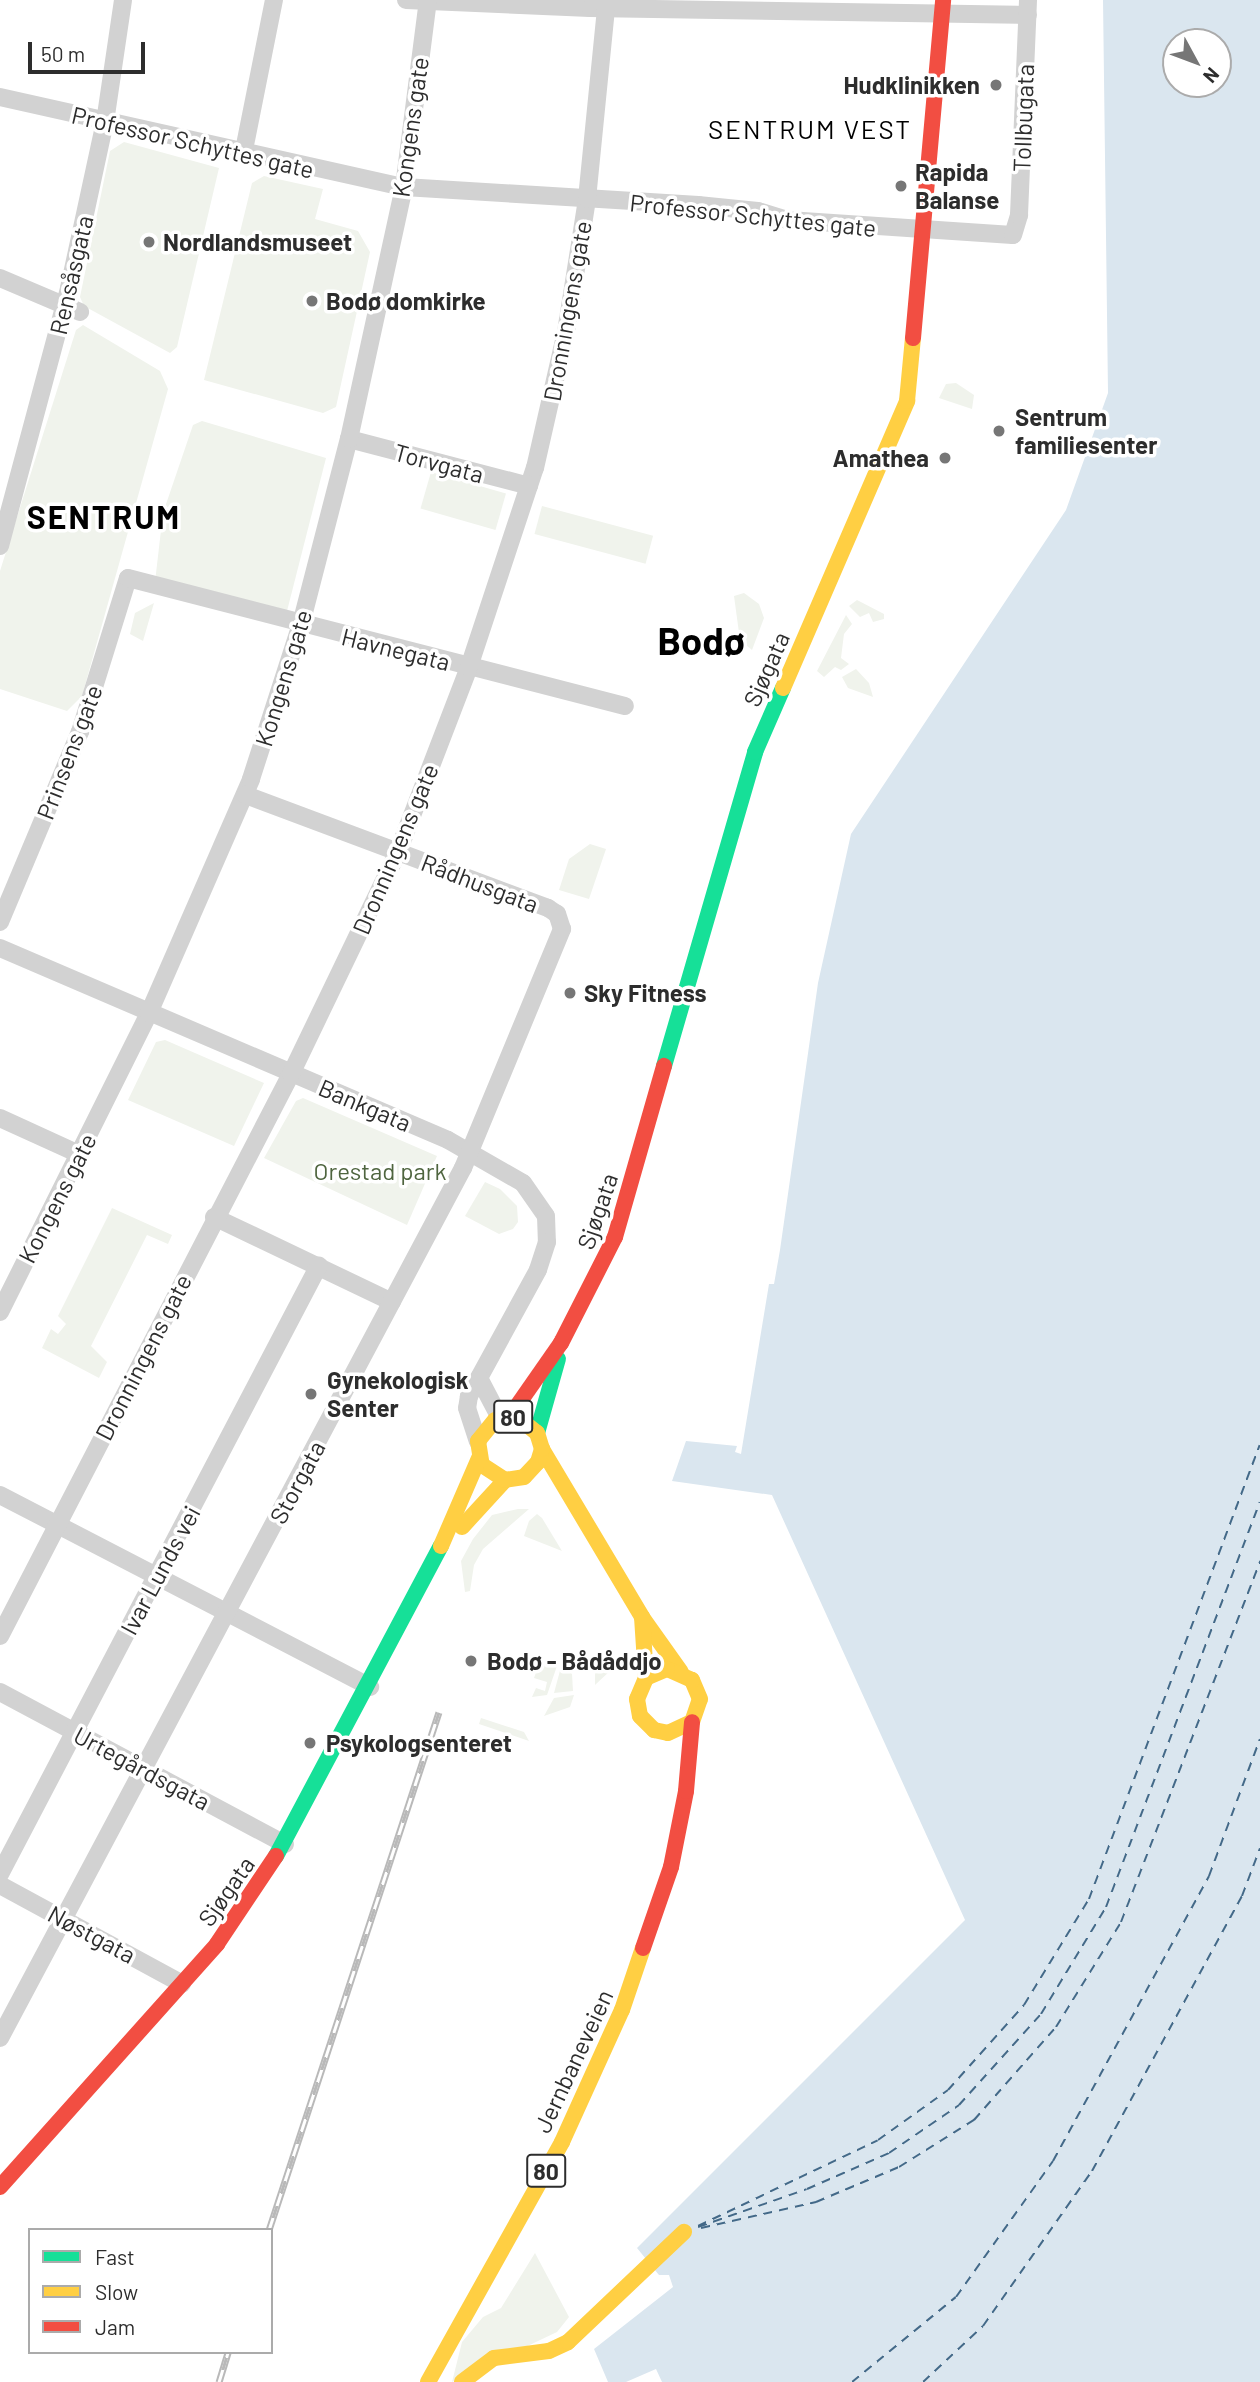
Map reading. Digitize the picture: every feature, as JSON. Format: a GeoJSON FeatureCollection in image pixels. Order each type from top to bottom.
{"type":"FeatureCollection","features":[{"type":"Feature","properties":{"kind":"main road","name":"Sjøgata"},"geometry":{"type":"LineString","coordinates":[[0,2187],[241,1914],[285,1844],[426,1577],[469,1490],[486,1427],[505,1417],[561,1343],[615,1237],[755,752],[907,401],[925,232],[942,8]]}},
{"type":"Feature","properties":{"kind":"main road","name":"Sjøgata"},"geometry":{"type":"LineString","coordinates":[[426,1577],[465,1524],[511,1479],[534,1468],[561,1343]]}},
{"type":"Feature","properties":{"kind":"main road","name":"80"},"geometry":{"type":"LineString","coordinates":[[505,1417],[529,1423],[539,1441]]}},
{"type":"Feature","properties":{"kind":"main road","name":"Jernbaneveien"},"geometry":{"type":"LineString","coordinates":[[428,2382],[562,2141],[604,2055],[660,1907],[686,1791],[692,1722],[699,1711],[699,1694],[642,1617],[539,1441]]}},
{"type":"Feature","properties":{"kind":"main road","name":"80"},"geometry":{"type":"LineString","coordinates":[[479,1449],[492,1475],[538,1489]]}},
{"type":"Feature","properties":{"kind":"main road","name":"Jernbaneveien"},"geometry":{"type":"LineString","coordinates":[[555,1502],[591,1534]]}},
{"type":"Feature","properties":{"kind":"main road","name":"Jernbaneveien"},"geometry":{"type":"LineString","coordinates":[[642,1617],[646,1678],[637,1705],[643,1721],[654,1730],[664,1750]]}},
{"type":"Feature","properties":{"kind":"main road"},"geometry":{"type":"LineString","coordinates":[[646,1678],[659,1671],[681,1672]]}},
{"type":"Feature","properties":{"kind":"main road"},"geometry":{"type":"LineString","coordinates":[[654,1730],[674,1732],[692,1722]]}},
{"type":"Feature","properties":{"kind":"main road","name":"Jernbaneveien"},"geometry":{"type":"LineString","coordinates":[[671,1770],[680,1816]]}},
{"type":"Feature","properties":{"kind":"main road"},"geometry":{"type":"LineString","coordinates":[[462,2382],[494,2358],[535,2353],[568,2342],[684,2232]]}},
{"type":"Feature","properties":{"kind":"main road"},"geometry":{"type":"LineString","coordinates":[[524,2372],[535,2353]]}},
{"type":"Feature","properties":{"kind":"street","name":"Rensåsgata"},"geometry":{"type":"LineString","coordinates":[[0,547],[73,308],[123,0]]}},
{"type":"Feature","properties":{"kind":"street"},"geometry":{"type":"LineString","coordinates":[[243,155],[274,0]]}},
{"type":"Feature","properties":{"kind":"street"},"geometry":{"type":"LineString","coordinates":[[406,0],[1028,8]]}},
{"type":"Feature","properties":{"kind":"street","name":"Kongens gate"},"geometry":{"type":"LineString","coordinates":[[1,1306],[149,1013],[245,795],[301,624],[349,439],[404,187],[428,2]]}},
{"type":"Feature","properties":{"kind":"street","name":"Dronningens gate"},"geometry":{"type":"LineString","coordinates":[[0,1636],[214,1217],[291,1074],[398,852],[469,667],[530,486],[566,332],[587,199],[607,4]]}},
{"type":"Feature","properties":{"kind":"street","name":"Tollbugata"},"geometry":{"type":"LineString","coordinates":[[1013,235],[1019,215],[1028,8]]}},
{"type":"Feature","properties":{"kind":"street","name":"Professor Schyttes gate"},"geometry":{"type":"LineString","coordinates":[[0,97],[243,155],[404,187],[743,209],[788,220],[925,232],[1013,235]]}},
{"type":"Feature","properties":{"kind":"street"},"geometry":{"type":"LineString","coordinates":[[0,278],[73,308]]}},
{"type":"Feature","properties":{"kind":"street","name":"Torvgata"},"geometry":{"type":"LineString","coordinates":[[349,439],[530,486]]}},
{"type":"Feature","properties":{"kind":"street","name":"Havnegata"},"geometry":{"type":"LineString","coordinates":[[128,578],[625,706]]}},
{"type":"Feature","properties":{"kind":"street","name":"Prinsens gate"},"geometry":{"type":"LineString","coordinates":[[0,922],[80,732],[128,578]]}},
{"type":"Feature","properties":{"kind":"street","name":"Rådhusgata"},"geometry":{"type":"LineString","coordinates":[[245,795],[557,914]]}},
{"type":"Feature","properties":{"kind":"street","name":"Storgata"},"geometry":{"type":"LineString","coordinates":[[0,2038],[471,1151],[559,939],[561,922],[557,914]]}},
{"type":"Feature","properties":{"kind":"street","name":"Bankgata"},"geometry":{"type":"LineString","coordinates":[[0,948],[471,1151],[523,1182],[546,1216],[548,1230],[538,1270],[479,1378],[467,1408],[479,1449]]}},
{"type":"Feature","properties":{"kind":"street"},"geometry":{"type":"LineString","coordinates":[[0,1118],[79,1154]]}},
{"type":"Feature","properties":{"kind":"street"},"geometry":{"type":"LineString","coordinates":[[214,1217],[393,1302]]}},
{"type":"Feature","properties":{"kind":"street","name":"Ivar Lunds vei"},"geometry":{"type":"LineString","coordinates":[[0,1874],[319,1265]]}},
{"type":"Feature","properties":{"kind":"street"},"geometry":{"type":"LineString","coordinates":[[479,1378],[505,1417]]}},
{"type":"Feature","properties":{"kind":"street"},"geometry":{"type":"LineString","coordinates":[[0,1495],[157,1574],[370,1687]]}},
{"type":"Feature","properties":{"kind":"street","name":"Urtegårdsgata"},"geometry":{"type":"LineString","coordinates":[[0,1692],[285,1844]]}},
{"type":"Feature","properties":{"kind":"street","name":"Nøstgata"},"geometry":{"type":"LineString","coordinates":[[0,1885],[182,1984]]}},
{"type":"Feature","properties":{"kind":"green space"},"geometry":{"type":"Polygon","coordinates":[[[124,142],[219,168],[177,347],[170,353],[84,306],[80,297],[110,151],[124,142]]]}},
{"type":"Feature","properties":{"kind":"green space"},"geometry":{"type":"Polygon","coordinates":[[[264,176],[323,189],[315,219],[358,231],[370,252],[336,407],[323,413],[204,380],[252,183],[264,176]]]}},
{"type":"Feature","properties":{"kind":"green space"},"geometry":{"type":"Polygon","coordinates":[[[83,325],[160,371],[168,389],[82,696],[67,711],[0,689],[0,571],[76,330],[83,325]]]}},
{"type":"Feature","properties":{"kind":"green space"},"geometry":{"type":"Polygon","coordinates":[[[956,383],[974,395],[972,409],[939,398],[946,384],[956,383]]]}},
{"type":"Feature","properties":{"kind":"green space"},"geometry":{"type":"Polygon","coordinates":[[[202,421],[326,458],[286,615],[155,582],[163,513],[193,425],[202,421]]]}},
{"type":"Feature","properties":{"kind":"green space"},"geometry":{"type":"Polygon","coordinates":[[[431,472],[506,493],[496,530],[421,509],[431,472]]]}},
{"type":"Feature","properties":{"kind":"green space"},"geometry":{"type":"Polygon","coordinates":[[[542,506],[653,536],[646,564],[534,534],[542,506]]]}},
{"type":"Feature","properties":{"kind":"green space"},"geometry":{"type":"Polygon","coordinates":[[[744,593],[759,604],[764,618],[752,650],[740,640],[734,596],[744,593]]]}},
{"type":"Feature","properties":{"kind":"green space"},"geometry":{"type":"Polygon","coordinates":[[[857,600],[884,614],[884,619],[873,622],[869,613],[860,617],[849,606],[857,600]]]}},
{"type":"Feature","properties":{"kind":"green space"},"geometry":{"type":"Polygon","coordinates":[[[154,603],[143,641],[130,634],[135,613],[154,603]]]}},
{"type":"Feature","properties":{"kind":"green space"},"geometry":{"type":"Polygon","coordinates":[[[846,615],[852,624],[844,634],[841,658],[849,664],[841,670],[835,667],[824,677],[817,671],[846,615]]]}},
{"type":"Feature","properties":{"kind":"green space"},"geometry":{"type":"Polygon","coordinates":[[[856,669],[869,683],[873,697],[848,688],[842,677],[856,669]]]}},
{"type":"Feature","properties":{"kind":"green space"},"geometry":{"type":"Polygon","coordinates":[[[590,844],[606,849],[589,899],[559,890],[569,859],[590,844]]]}},
{"type":"Feature","properties":{"kind":"green space"},"geometry":{"type":"Polygon","coordinates":[[[165,1040],[264,1083],[234,1146],[128,1100],[156,1042],[165,1040]]]}},
{"type":"Feature","properties":{"kind":"green space","name":"Orestad park"},"geometry":{"type":"Polygon","coordinates":[[[303,1098],[437,1156],[407,1225],[264,1158],[296,1101],[303,1098]]]}},
{"type":"Feature","properties":{"kind":"green space"},"geometry":{"type":"Polygon","coordinates":[[[485,1182],[500,1189],[517,1206],[518,1222],[513,1229],[499,1234],[465,1216],[485,1182]]]}},
{"type":"Feature","properties":{"kind":"green space"},"geometry":{"type":"Polygon","coordinates":[[[112,1208],[172,1235],[168,1244],[147,1235],[91,1346],[107,1362],[99,1378],[42,1348],[51,1329],[58,1334],[66,1324],[58,1316],[112,1208]]]}},
{"type":"Feature","properties":{"kind":"green space"},"geometry":{"type":"Polygon","coordinates":[[[529,1509],[483,1549],[474,1565],[470,1591],[465,1592],[461,1561],[473,1539],[492,1515],[529,1509]]]}},
{"type":"Feature","properties":{"kind":"green space"},"geometry":{"type":"Polygon","coordinates":[[[537,1514],[562,1551],[524,1536],[529,1521],[537,1514]]]}},
{"type":"Feature","properties":{"kind":"green space"},"geometry":{"type":"Polygon","coordinates":[[[611,1648],[611,1670],[595,1685],[595,1659],[611,1648]]]}},
{"type":"Feature","properties":{"kind":"green space"},"geometry":{"type":"Polygon","coordinates":[[[540,1661],[557,1666],[547,1695],[532,1697],[536,1688],[545,1691],[547,1682],[534,1678],[540,1661]]]}},
{"type":"Feature","properties":{"kind":"green space"},"geometry":{"type":"Polygon","coordinates":[[[561,1667],[572,1674],[573,1691],[554,1693],[561,1667]]]}},
{"type":"Feature","properties":{"kind":"green space"},"geometry":{"type":"Polygon","coordinates":[[[574,1695],[570,1707],[544,1716],[554,1698],[574,1695]]]}},
{"type":"Feature","properties":{"kind":"green space"},"geometry":{"type":"Polygon","coordinates":[[[481,1718],[524,1732],[529,1741],[479,1724],[481,1718]]]}},
{"type":"Feature","properties":{"kind":"green space"},"geometry":{"type":"Polygon","coordinates":[[[535,2253],[569,2317],[557,2332],[452,2382],[462,2342],[483,2317],[501,2308],[535,2253]]]}},
{"type":"Feature","properties":{"kind":"shaded area"},"geometry":{"type":"Polygon","coordinates":[[[1103,0],[1260,0],[1260,2382],[662,2382],[656,2369],[626,2382],[608,2382],[594,2349],[673,2287],[669,2275],[659,2275],[637,2248],[965,1920],[772,1495],[672,1481],[686,1441],[737,1446],[735,1452],[741,1454],[769,1284],[774,1284],[780,1250],[818,983],[851,834],[1066,510],[1108,393],[1103,0]]]}},
{"type":"Feature","properties":{"kind":"ferry route"},"geometry":{"type":"LineString","coordinates":[[698,2226],[878,2140],[948,2090],[1024,2005],[1089,1899],[1260,1445]]}},
{"type":"Feature","properties":{"kind":"ferry route"},"geometry":{"type":"LineString","coordinates":[[698,2227],[807,2189],[889,2153],[959,2105],[1041,2014],[1106,1907],[1260,1502]]}},
{"type":"Feature","properties":{"kind":"ferry route"},"geometry":{"type":"LineString","coordinates":[[701,2228],[816,2202],[899,2167],[974,2120],[1056,2027],[1121,1922],[1260,1561]]}},
{"type":"Feature","properties":{"kind":"ferry route"},"geometry":{"type":"LineString","coordinates":[[852,2382],[956,2297],[1053,2161],[1209,1876],[1260,1739]]}},
{"type":"Feature","properties":{"kind":"ferry route"},"geometry":{"type":"LineString","coordinates":[[923,2382],[983,2326],[1092,2171],[1242,1896],[1260,1848]]}},
{"type":"Feature","properties":{"kind":"railway"},"geometry":{"type":"LineString","coordinates":[[270,2228],[439,1712]]}},
{"type":"Feature","properties":{"kind":"railway"},"geometry":{"type":"LineString","coordinates":[[219,2382],[227,2354]]}},
{"type":"Feature","properties":{"kind":"traffic: fast"},"geometry":{"type":"LineString","coordinates":[[664,1066],[755,752],[783,688]]}},
{"type":"Feature","properties":{"kind":"traffic: fast"},"geometry":{"type":"LineString","coordinates":[[537,1433],[558,1359]]}},
{"type":"Feature","properties":{"kind":"traffic: fast"},"geometry":{"type":"LineString","coordinates":[[276,1856],[441,1546]]}},
{"type":"Feature","properties":{"kind":"traffic: slow"},"geometry":{"type":"LineString","coordinates":[[783,688],[907,401],[913,338]]}},
{"type":"Feature","properties":{"kind":"traffic: slow"},"geometry":{"type":"LineString","coordinates":[[462,1527],[505,1480],[524,1477],[538,1462],[542,1449],[537,1433],[517,1417],[495,1420],[478,1441],[482,1465],[505,1480]]}},
{"type":"Feature","properties":{"kind":"traffic: slow"},"geometry":{"type":"LineString","coordinates":[[542,1449],[642,1617],[681,1672]]}},
{"type":"Feature","properties":{"kind":"traffic: slow"},"geometry":{"type":"LineString","coordinates":[[441,1546],[479,1458]]}},
{"type":"Feature","properties":{"kind":"traffic: slow"},"geometry":{"type":"LineString","coordinates":[[642,1617],[646,1678],[637,1699],[640,1716],[654,1730],[668,1733],[692,1722],[700,1699],[692,1680],[667,1669],[646,1678]]}},
{"type":"Feature","properties":{"kind":"traffic: slow"},"geometry":{"type":"LineString","coordinates":[[428,2382],[562,2142],[622,2010],[643,1948]]}},
{"type":"Feature","properties":{"kind":"traffic: slow"},"geometry":{"type":"LineString","coordinates":[[462,2382],[494,2358],[549,2351],[568,2342],[684,2232]]}},
{"type":"Feature","properties":{"kind":"traffic: jam"},"geometry":{"type":"LineString","coordinates":[[913,338],[943,0]]}},
{"type":"Feature","properties":{"kind":"traffic: jam"},"geometry":{"type":"LineString","coordinates":[[510,1416],[561,1343],[615,1237],[664,1066]]}},
{"type":"Feature","properties":{"kind":"traffic: jam"},"geometry":{"type":"LineString","coordinates":[[643,1948],[671,1867],[686,1791],[692,1722]]}},
{"type":"Feature","properties":{"kind":"traffic: jam"},"geometry":{"type":"LineString","coordinates":[[0,2187],[217,1944],[276,1856]]}},
{"type":"Feature","properties":{"kind":"place","name":"Hudklinikken"},"geometry":{"type":"Point","coordinates":[996,85]}},
{"type":"Feature","properties":{"kind":"place","name":"Rapida Balanse"},"geometry":{"type":"Point","coordinates":[901,186]}},
{"type":"Feature","properties":{"kind":"place","name":"Nordlandsmuseet"},"geometry":{"type":"Point","coordinates":[149,242]}},
{"type":"Feature","properties":{"kind":"place","name":"Bodø domkirke"},"geometry":{"type":"Point","coordinates":[312,301]}},
{"type":"Feature","properties":{"kind":"place","name":"Sentrum familiesenter"},"geometry":{"type":"Point","coordinates":[999,431]}},
{"type":"Feature","properties":{"kind":"place","name":"Amathea"},"geometry":{"type":"Point","coordinates":[945,458]}},
{"type":"Feature","properties":{"kind":"place","name":"Sky Fitness"},"geometry":{"type":"Point","coordinates":[570,993]}},
{"type":"Feature","properties":{"kind":"place","name":"Gynekologisk Senter"},"geometry":{"type":"Point","coordinates":[311,1394]}},
{"type":"Feature","properties":{"kind":"place","name":"Bodø - Bådåddjo"},"geometry":{"type":"Point","coordinates":[471,1661]}},
{"type":"Feature","properties":{"kind":"place","name":"Psykologsenteret"},"geometry":{"type":"Point","coordinates":[310,1743]}},
{"type":"Feature","properties":{"kind":"district","name":"SENTRUM VEST"},"geometry":{"type":"Point","coordinates":[810,129]}},
{"type":"Feature","properties":{"kind":"district","name":"SENTRUM"},"geometry":{"type":"Point","coordinates":[104,516]}},
{"type":"Feature","properties":{"kind":"district","name":"Bodø"},"geometry":{"type":"Point","coordinates":[701,641]}}]}
